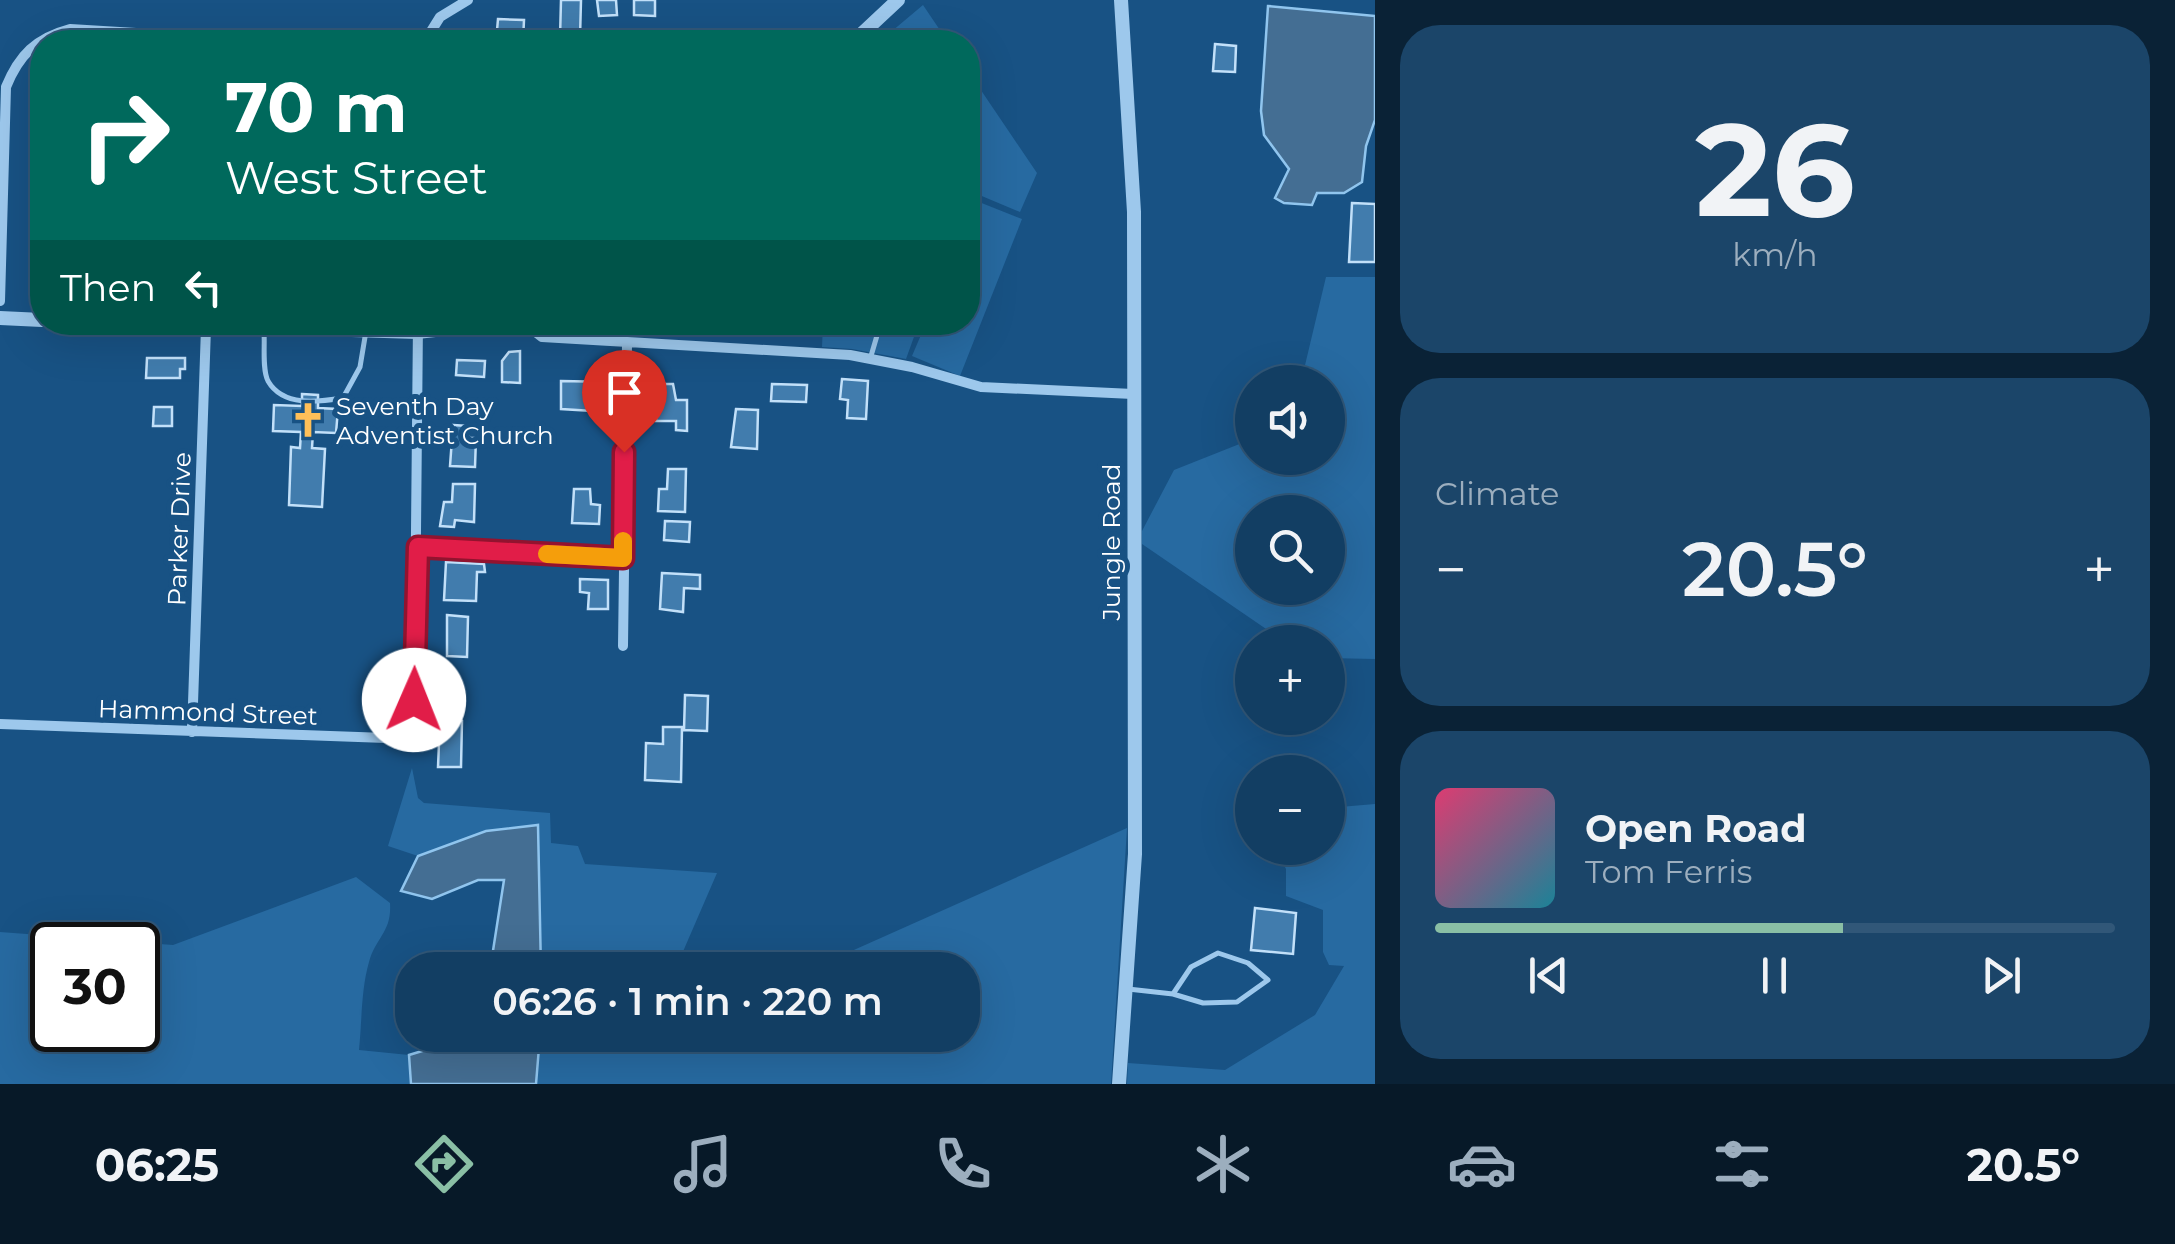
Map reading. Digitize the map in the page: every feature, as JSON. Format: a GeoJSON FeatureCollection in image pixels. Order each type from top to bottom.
{"type":"FeatureCollection","features":[{"type":"Feature","properties":{"kind":"street"},"geometry":{"type":"LineString","coordinates":[[433,30],[440,17],[468,0]]}},
{"type":"Feature","properties":{"kind":"street"},"geometry":{"type":"LineString","coordinates":[[866,30],[898,0]]}},
{"type":"Feature","properties":{"kind":"street","name":"Jungle Road"},"geometry":{"type":"LineString","coordinates":[[1119,1084],[1135,854],[1134,212],[1121,0]]}},
{"type":"Feature","properties":{"kind":"street"},"geometry":{"type":"LineString","coordinates":[[0,301],[6,87],[16,63],[30,48]]}},
{"type":"Feature","properties":{"kind":"street"},"geometry":{"type":"LineString","coordinates":[[0,318],[30,319]]}},
{"type":"Feature","properties":{"kind":"street","name":"Parker Drive"},"geometry":{"type":"LineString","coordinates":[[192,732],[206,335]]}},
{"type":"Feature","properties":{"kind":"street"},"geometry":{"type":"LineString","coordinates":[[417,335],[418,547],[623,558]]}},
{"type":"Feature","properties":{"kind":"street"},"geometry":{"type":"LineString","coordinates":[[539,335],[626,344],[850,355],[912,367],[980,388],[1133,394]]}},
{"type":"Feature","properties":{"kind":"street"},"geometry":{"type":"LineString","coordinates":[[623,646],[626,344]]}},
{"type":"Feature","properties":{"kind":"street","name":"Hammond Street"},"geometry":{"type":"LineString","coordinates":[[0,724],[414,738],[418,547]]}},
{"type":"Feature","properties":{"kind":"lane"},"geometry":{"type":"LineString","coordinates":[[264,335],[266,378],[282,397],[316,402],[342,398],[360,366],[365,335]]}},
{"type":"Feature","properties":{"kind":"lane"},"geometry":{"type":"LineString","coordinates":[[870,359],[877,335]]}},
{"type":"Feature","properties":{"kind":"lane"},"geometry":{"type":"LineString","coordinates":[[1126,989],[1173,994],[1203,1003],[1237,1002],[1268,980],[1248,962],[1218,953],[1191,968],[1173,994]]}},
{"type":"Feature","properties":{"kind":"shaded area"},"geometry":{"type":"Polygon","coordinates":[[[923,5],[940,30],[893,30],[923,5]]]}},
{"type":"Feature","properties":{"kind":"shaded area"},"geometry":{"type":"Polygon","coordinates":[[[1268,6],[1375,16],[1375,120],[1366,146],[1362,182],[1344,193],[1317,193],[1312,205],[1284,203],[1275,198],[1289,169],[1264,135],[1261,111],[1268,6]]]}},
{"type":"Feature","properties":{"kind":"shaded area"},"geometry":{"type":"Polygon","coordinates":[[[980,89],[1037,173],[1020,212],[980,195],[980,89]]]}},
{"type":"Feature","properties":{"kind":"shaded area"},"geometry":{"type":"Polygon","coordinates":[[[980,202],[1022,219],[980,325],[980,202]]]}},
{"type":"Feature","properties":{"kind":"shaded area"},"geometry":{"type":"Polygon","coordinates":[[[1326,277],[1375,277],[1375,659],[1345,658],[1345,625],[1260,625],[1142,544],[1142,531],[1174,470],[1235,446],[1235,475],[1345,475],[1345,365],[1305,365],[1326,277]]]}},
{"type":"Feature","properties":{"kind":"shaded area"},"geometry":{"type":"Polygon","coordinates":[[[822,335],[915,335],[906,359],[822,347],[822,335]]]}},
{"type":"Feature","properties":{"kind":"shaded area"},"geometry":{"type":"Polygon","coordinates":[[[921,335],[976,335],[960,376],[912,356],[921,335]]]}},
{"type":"Feature","properties":{"kind":"shaded area"},"geometry":{"type":"Polygon","coordinates":[[[412,768],[418,798],[424,803],[550,813],[551,843],[578,846],[585,864],[717,873],[683,952],[541,952],[538,825],[486,831],[418,856],[388,846],[412,768]]]}},
{"type":"Feature","properties":{"kind":"shaded area"},"geometry":{"type":"Polygon","coordinates":[[[1375,804],[1375,1084],[1127,1084],[1128,1063],[1225,1070],[1315,1015],[1344,966],[1329,965],[1323,952],[1323,910],[1286,896],[1284,865],[1345,865],[1345,807],[1375,804]]]}},
{"type":"Feature","properties":{"kind":"shaded area"},"geometry":{"type":"Polygon","coordinates":[[[538,825],[541,952],[493,952],[504,880],[478,880],[432,899],[401,891],[418,856],[486,831],[538,825]]]}},
{"type":"Feature","properties":{"kind":"shaded area"},"geometry":{"type":"Polygon","coordinates":[[[1127,828],[1111,1084],[536,1084],[539,1052],[980,1052],[980,952],[849,952],[1127,828]]]}},
{"type":"Feature","properties":{"kind":"shaded area"},"geometry":{"type":"Polygon","coordinates":[[[356,877],[390,903],[389,921],[366,973],[359,1050],[409,1055],[411,1084],[0,1084],[0,932],[30,934],[30,1052],[160,1052],[160,944],[173,945],[356,877]]]}},
{"type":"Feature","properties":{"kind":"shaded area"},"geometry":{"type":"Polygon","coordinates":[[[539,1052],[536,1084],[411,1084],[409,1055],[539,1052]]]}},
{"type":"Feature","properties":{"kind":"building"},"geometry":{"type":"Polygon","coordinates":[[[561,0],[581,0],[580,30],[560,30],[561,0]]]}},
{"type":"Feature","properties":{"kind":"building"},"geometry":{"type":"Polygon","coordinates":[[[597,0],[616,0],[617,15],[599,16],[597,0]]]}},
{"type":"Feature","properties":{"kind":"building"},"geometry":{"type":"Polygon","coordinates":[[[634,0],[655,0],[655,16],[634,15],[634,0]]]}},
{"type":"Feature","properties":{"kind":"building"},"geometry":{"type":"Polygon","coordinates":[[[498,19],[524,20],[524,30],[497,30],[498,19]]]}},
{"type":"Feature","properties":{"kind":"building"},"geometry":{"type":"Polygon","coordinates":[[[1215,44],[1236,46],[1235,72],[1213,71],[1215,44]]]}},
{"type":"Feature","properties":{"kind":"building"},"geometry":{"type":"Polygon","coordinates":[[[1352,203],[1375,204],[1375,262],[1349,262],[1352,203]]]}},
{"type":"Feature","properties":{"kind":"building"},"geometry":{"type":"Polygon","coordinates":[[[520,351],[520,383],[502,382],[502,361],[509,352],[520,351]]]}},
{"type":"Feature","properties":{"kind":"building"},"geometry":{"type":"Polygon","coordinates":[[[147,358],[185,358],[185,369],[180,369],[180,378],[146,378],[147,358]]]}},
{"type":"Feature","properties":{"kind":"building"},"geometry":{"type":"Polygon","coordinates":[[[457,360],[485,361],[484,377],[456,375],[457,360]]]}},
{"type":"Feature","properties":{"kind":"building"},"geometry":{"type":"Polygon","coordinates":[[[842,379],[868,381],[866,419],[847,418],[848,400],[840,399],[842,379]]]}},
{"type":"Feature","properties":{"kind":"building"},"geometry":{"type":"Polygon","coordinates":[[[561,381],[610,382],[609,412],[561,409],[561,381]]]}},
{"type":"Feature","properties":{"kind":"building"},"geometry":{"type":"Polygon","coordinates":[[[656,384],[673,384],[676,400],[687,400],[687,431],[676,430],[676,421],[656,421],[656,384]]]}},
{"type":"Feature","properties":{"kind":"building"},"geometry":{"type":"Polygon","coordinates":[[[772,384],[807,385],[806,402],[771,401],[772,384]]]}},
{"type":"Feature","properties":{"kind":"building"},"geometry":{"type":"Polygon","coordinates":[[[302,394],[318,395],[318,408],[338,409],[336,433],[313,432],[312,448],[325,449],[322,507],[289,505],[291,447],[300,448],[301,432],[273,431],[274,405],[302,406],[302,394]]]}},
{"type":"Feature","properties":{"kind":"building"},"geometry":{"type":"Polygon","coordinates":[[[154,407],[172,407],[172,426],[153,426],[154,407]]]}},
{"type":"Feature","properties":{"kind":"building"},"geometry":{"type":"Polygon","coordinates":[[[736,409],[758,410],[757,449],[731,447],[736,409]]]}},
{"type":"Feature","properties":{"kind":"building"},"geometry":{"type":"Polygon","coordinates":[[[453,425],[468,426],[469,438],[476,438],[475,467],[450,466],[453,425]]]}},
{"type":"Feature","properties":{"kind":"building"},"geometry":{"type":"Polygon","coordinates":[[[668,469],[686,469],[685,512],[658,511],[659,489],[667,489],[668,469]]]}},
{"type":"Feature","properties":{"kind":"building"},"geometry":{"type":"Polygon","coordinates":[[[453,484],[475,484],[474,522],[455,520],[454,527],[440,526],[444,502],[452,502],[453,484]]]}},
{"type":"Feature","properties":{"kind":"building"},"geometry":{"type":"Polygon","coordinates":[[[574,489],[590,489],[591,504],[600,505],[599,524],[572,523],[574,489]]]}},
{"type":"Feature","properties":{"kind":"building"},"geometry":{"type":"Polygon","coordinates":[[[665,521],[690,522],[689,542],[664,540],[665,521]]]}},
{"type":"Feature","properties":{"kind":"building"},"geometry":{"type":"Polygon","coordinates":[[[446,562],[484,564],[485,572],[477,572],[476,601],[444,600],[446,562]]]}},
{"type":"Feature","properties":{"kind":"building"},"geometry":{"type":"Polygon","coordinates":[[[662,573],[700,575],[700,589],[684,588],[683,612],[660,609],[662,573]]]}},
{"type":"Feature","properties":{"kind":"building"},"geometry":{"type":"Polygon","coordinates":[[[580,579],[608,580],[608,609],[588,609],[589,593],[580,592],[580,579]]]}},
{"type":"Feature","properties":{"kind":"building"},"geometry":{"type":"Polygon","coordinates":[[[447,615],[468,617],[467,657],[447,656],[447,615]]]}},
{"type":"Feature","properties":{"kind":"building"},"geometry":{"type":"Polygon","coordinates":[[[685,695],[708,696],[707,731],[684,730],[685,695]]]}},
{"type":"Feature","properties":{"kind":"building"},"geometry":{"type":"Polygon","coordinates":[[[440,720],[462,721],[461,767],[438,767],[440,720]]]}},
{"type":"Feature","properties":{"kind":"building"},"geometry":{"type":"Polygon","coordinates":[[[663,727],[682,727],[681,782],[645,780],[646,743],[663,744],[663,727]]]}},
{"type":"Feature","properties":{"kind":"building"},"geometry":{"type":"Polygon","coordinates":[[[1255,908],[1296,913],[1293,954],[1251,950],[1255,908]]]}},
{"type":"Feature","properties":{"kind":"slow traffic"},"geometry":{"type":"LineString","coordinates":[[547,554],[623,558],[623,541]]}},
{"type":"Feature","properties":{"kind":"place","name":"Seventh Day Adventist Church"},"geometry":{"type":"Point","coordinates":[308,420]}},
{"type":"Feature","properties":{"kind":"route"},"geometry":{"type":"LineString","coordinates":[[414,700],[418,547],[623,558],[624,452]]}}]}
